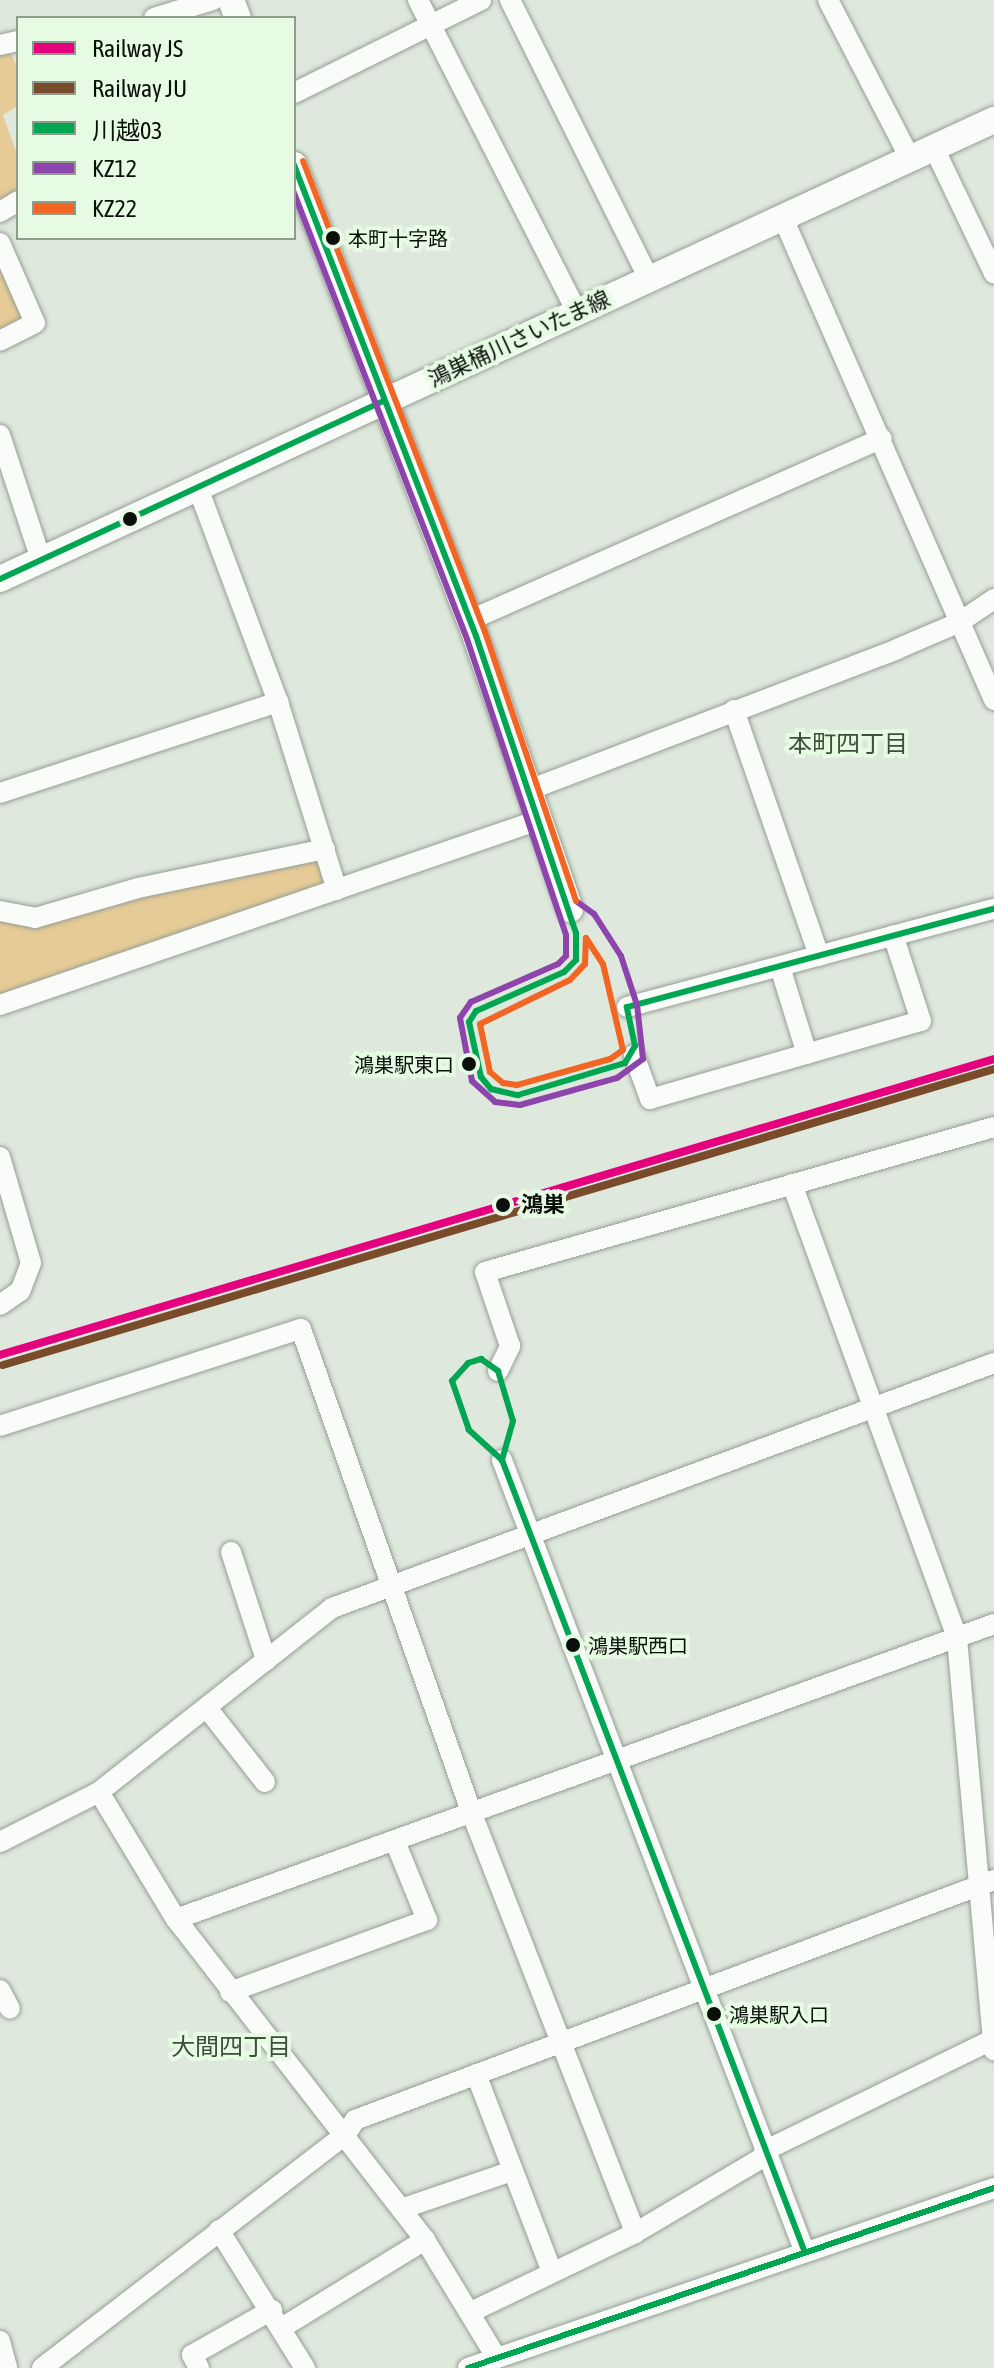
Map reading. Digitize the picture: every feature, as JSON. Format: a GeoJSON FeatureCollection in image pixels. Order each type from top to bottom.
{"type":"FeatureCollection","features":[{"type":"Feature","properties":{"kind":"main road","name":"鴻巣桶川さいたま線"},"geometry":{"type":"LineString","coordinates":[[0,579],[994,120]]}},
{"type":"Feature","properties":{"kind":"main road"},"geometry":{"type":"LineString","coordinates":[[296,170],[470,620],[536,821],[570,909]]}},
{"type":"Feature","properties":{"kind":"street"},"geometry":{"type":"LineString","coordinates":[[161,16],[213,0]]}},
{"type":"Feature","properties":{"kind":"street"},"geometry":{"type":"LineString","coordinates":[[418,0],[577,312]]}},
{"type":"Feature","properties":{"kind":"street"},"geometry":{"type":"LineString","coordinates":[[296,92],[481,0]]}},
{"type":"Feature","properties":{"kind":"street"},"geometry":{"type":"LineString","coordinates":[[510,0],[649,279]]}},
{"type":"Feature","properties":{"kind":"street"},"geometry":{"type":"LineString","coordinates":[[828,0],[994,273]]}},
{"type":"Feature","properties":{"kind":"street"},"geometry":{"type":"LineString","coordinates":[[783,218],[882,438],[994,700]]}},
{"type":"Feature","properties":{"kind":"street"},"geometry":{"type":"LineString","coordinates":[[0,243],[35,323],[0,341]]}},
{"type":"Feature","properties":{"kind":"street"},"geometry":{"type":"LineString","coordinates":[[0,435],[41,560]]}},
{"type":"Feature","properties":{"kind":"street"},"geometry":{"type":"LineString","coordinates":[[470,620],[882,438]]}},
{"type":"Feature","properties":{"kind":"street"},"geometry":{"type":"LineString","coordinates":[[198,488],[278,702],[337,890]]}},
{"type":"Feature","properties":{"kind":"street"},"geometry":{"type":"LineString","coordinates":[[526,791],[960,622],[994,599]]}},
{"type":"Feature","properties":{"kind":"street"},"geometry":{"type":"LineString","coordinates":[[0,793],[278,702]]}},
{"type":"Feature","properties":{"kind":"street"},"geometry":{"type":"LineString","coordinates":[[734,710],[819,956]]}},
{"type":"Feature","properties":{"kind":"street"},"geometry":{"type":"LineString","coordinates":[[0,1005],[536,821]]}},
{"type":"Feature","properties":{"kind":"street"},"geometry":{"type":"LineString","coordinates":[[0,911],[37,918],[138,888],[325,849]]}},
{"type":"Feature","properties":{"kind":"street"},"geometry":{"type":"LineString","coordinates":[[627,1007],[994,909]]}},
{"type":"Feature","properties":{"kind":"street"},"geometry":{"type":"LineString","coordinates":[[634,1055],[650,1099],[921,1021],[893,935]]}},
{"type":"Feature","properties":{"kind":"street"},"geometry":{"type":"LineString","coordinates":[[780,967],[807,1054]]}},
{"type":"Feature","properties":{"kind":"street"},"geometry":{"type":"LineString","coordinates":[[498,1371],[510,1346],[485,1272],[994,1127]]}},
{"type":"Feature","properties":{"kind":"street"},"geometry":{"type":"LineString","coordinates":[[0,1157],[31,1263],[20,1291],[0,1305]]}},
{"type":"Feature","properties":{"kind":"street"},"geometry":{"type":"LineString","coordinates":[[792,1184],[877,1408],[957,1638],[985,1883],[994,2050]]}},
{"type":"Feature","properties":{"kind":"street"},"geometry":{"type":"LineString","coordinates":[[0,1426],[301,1329],[472,1814],[564,2041],[635,2233]]}},
{"type":"Feature","properties":{"kind":"street"},"geometry":{"type":"LineString","coordinates":[[0,1842],[99,1792],[332,1608],[392,1589],[994,1363]]}},
{"type":"Feature","properties":{"kind":"street"},"geometry":{"type":"LineString","coordinates":[[502,1460],[764,2153],[804,2250]]}},
{"type":"Feature","properties":{"kind":"street"},"geometry":{"type":"LineString","coordinates":[[231,1552],[266,1660]]}},
{"type":"Feature","properties":{"kind":"street"},"geometry":{"type":"LineString","coordinates":[[176,1919],[616,1764],[994,1624]]}},
{"type":"Feature","properties":{"kind":"street"},"geometry":{"type":"LineString","coordinates":[[207,1708],[265,1782]]}},
{"type":"Feature","properties":{"kind":"street"},"geometry":{"type":"LineString","coordinates":[[99,1792],[176,1919],[230,1992],[346,2134],[425,2240],[507,2359]]}},
{"type":"Feature","properties":{"kind":"street"},"geometry":{"type":"LineString","coordinates":[[230,1992],[427,1920],[395,1841]]}},
{"type":"Feature","properties":{"kind":"street"},"geometry":{"type":"LineString","coordinates":[[42,2368],[346,2134],[355,2120],[985,1883]]}},
{"type":"Feature","properties":{"kind":"street"},"geometry":{"type":"LineString","coordinates":[[0,1990],[10,2009]]}},
{"type":"Feature","properties":{"kind":"street"},"geometry":{"type":"LineString","coordinates":[[473,2311],[551,2269],[635,2233],[764,2153],[994,2039]]}},
{"type":"Feature","properties":{"kind":"street"},"geometry":{"type":"LineString","coordinates":[[476,2074],[551,2269]]}},
{"type":"Feature","properties":{"kind":"street"},"geometry":{"type":"LineString","coordinates":[[401,2209],[512,2171]]}},
{"type":"Feature","properties":{"kind":"street"},"geometry":{"type":"LineString","coordinates":[[468,2368],[507,2359],[804,2250],[994,2188]]}},
{"type":"Feature","properties":{"kind":"street"},"geometry":{"type":"LineString","coordinates":[[219,2230],[277,2318],[305,2368]]}},
{"type":"Feature","properties":{"kind":"street"},"geometry":{"type":"LineString","coordinates":[[199,2368],[192,2355],[277,2318],[425,2240]]}},
{"type":"Feature","properties":{"kind":"street"},"geometry":{"type":"LineString","coordinates":[[0,2341],[7,2368]]}},
{"type":"Feature","properties":{"kind":"shaded area"},"geometry":{"type":"Polygon","coordinates":[[[8,47],[16,65],[16,107],[3,115],[16,151],[16,202],[0,212],[0,50],[8,47]]]}},
{"type":"Feature","properties":{"kind":"shaded area"},"geometry":{"type":"Polygon","coordinates":[[[0,243],[35,323],[0,341],[0,243]]]}},
{"type":"Feature","properties":{"kind":"shaded area"},"geometry":{"type":"Polygon","coordinates":[[[325,849],[337,890],[0,1005],[0,911],[35,918],[325,849]]]}},
{"type":"Feature","properties":{"kind":"rail line","name":"JS"},"geometry":{"type":"LineString","coordinates":[[0,1355],[994,1059]]}},
{"type":"Feature","properties":{"kind":"rail line","name":"JU"},"geometry":{"type":"LineString","coordinates":[[3,1365],[994,1069]]}},
{"type":"Feature","properties":{"kind":"transit line","name":"KZ22"},"geometry":{"type":"LineString","coordinates":[[303,161],[485,632],[576,901]]}},
{"type":"Feature","properties":{"kind":"transit line","name":"川越03"},"geometry":{"type":"LineString","coordinates":[[296,170],[476,636],[576,933],[576,960],[564,972],[476,1011],[469,1022],[481,1077],[491,1089],[518,1095],[625,1063],[635,1046],[627,1007],[994,909]]}},
{"type":"Feature","properties":{"kind":"transit line","name":"KZ12"},"geometry":{"type":"LineString","coordinates":[[296,198],[467,639],[566,935],[566,956],[558,964],[471,1002],[460,1018],[472,1081],[495,1102],[520,1105],[617,1078],[643,1059],[637,1005],[621,956],[594,914],[576,901]]}},
{"type":"Feature","properties":{"kind":"transit line","name":"川越03"},"geometry":{"type":"LineString","coordinates":[[0,579],[384,401]]}},
{"type":"Feature","properties":{"kind":"transit line","name":"KZ22"},"geometry":{"type":"LineString","coordinates":[[586,938],[603,964],[623,1050],[610,1059],[517,1085],[503,1083],[490,1072],[480,1024],[570,980],[585,964],[586,938]]}},
{"type":"Feature","properties":{"kind":"transit line","name":"川越03"},"geometry":{"type":"LineString","coordinates":[[481,1359],[498,1371],[513,1421],[502,1460],[469,1430],[452,1381],[468,1363],[481,1359]]}},
{"type":"Feature","properties":{"kind":"transit line","name":"川越03"},"geometry":{"type":"LineString","coordinates":[[502,1460],[804,2250]]}},
{"type":"Feature","properties":{"kind":"transit line","name":"川越03"},"geometry":{"type":"LineString","coordinates":[[468,2368],[994,2188]]}},
{"type":"Feature","properties":{"kind":"place","name":"本町十字路"},"geometry":{"type":"Point","coordinates":[333,238]}},
{"type":"Feature","properties":{"kind":"place","name":"鴻巣駅東口"},"geometry":{"type":"Point","coordinates":[469,1064]}},
{"type":"Feature","properties":{"kind":"place","name":"鴻巣"},"geometry":{"type":"Point","coordinates":[503,1205]}},
{"type":"Feature","properties":{"kind":"place","name":"鴻巣駅西口"},"geometry":{"type":"Point","coordinates":[573,1645]}},
{"type":"Feature","properties":{"kind":"place","name":"鴻巣駅入口"},"geometry":{"type":"Point","coordinates":[714,2014]}},
{"type":"Feature","properties":{"kind":"district","name":"本町四丁目"},"geometry":{"type":"Point","coordinates":[848,744]}},
{"type":"Feature","properties":{"kind":"district","name":"大間四丁目"},"geometry":{"type":"Point","coordinates":[231,2047]}}]}
